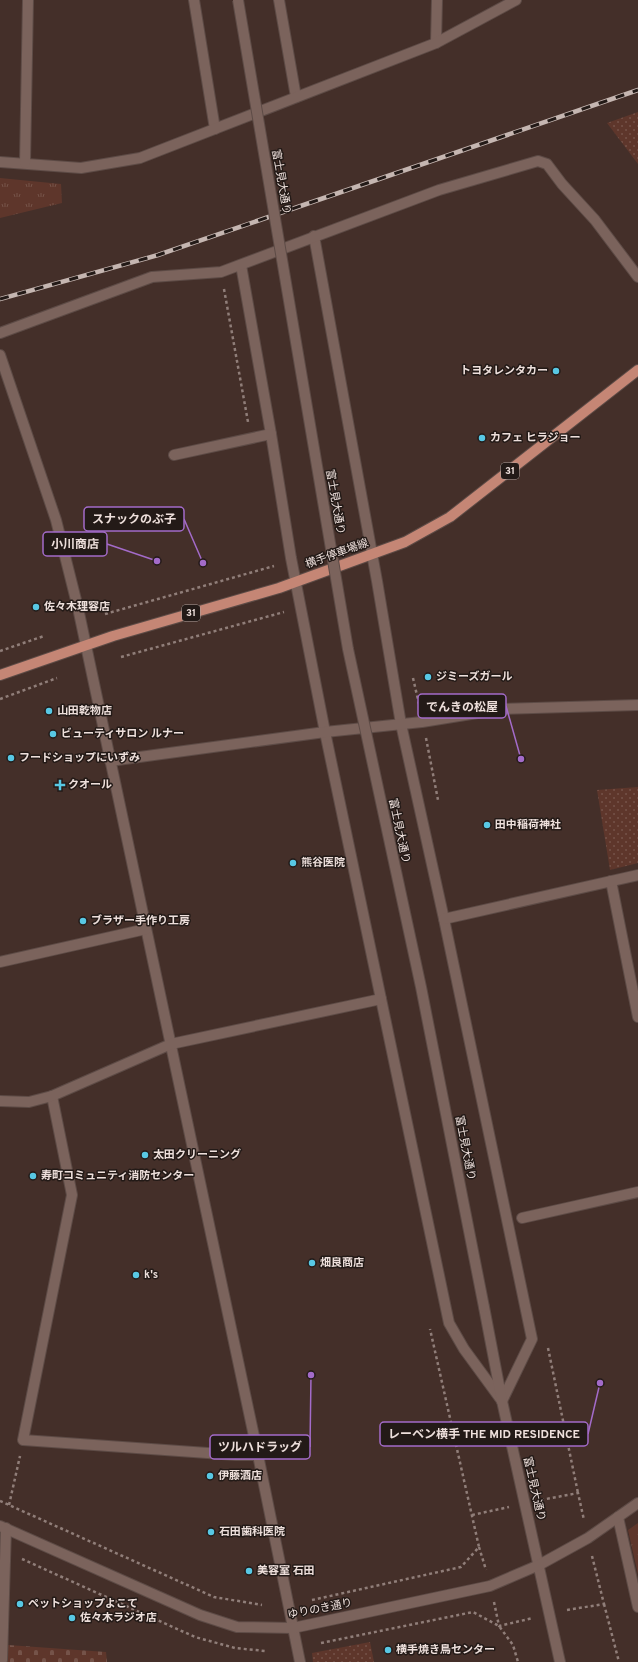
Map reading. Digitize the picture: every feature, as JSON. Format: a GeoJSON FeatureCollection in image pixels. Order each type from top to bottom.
{"type":"FeatureCollection","features":[{"type":"Feature","properties":{"kind":"main road","name":"横手停車場線"},"geometry":{"type":"LineString","coordinates":[[0,675],[113,636],[296,582],[405,542],[450,517],[638,370]]}},
{"type":"Feature","properties":{"kind":"street"},"geometry":{"type":"LineString","coordinates":[[25,163],[28,0]]}},
{"type":"Feature","properties":{"kind":"street"},"geometry":{"type":"LineString","coordinates":[[194,0],[215,129]]}},
{"type":"Feature","properties":{"kind":"street","name":"富士見大通り"},"geometry":{"type":"LineString","coordinates":[[238,0],[348,649],[421,987],[502,1401],[560,1662]]}},
{"type":"Feature","properties":{"kind":"street"},"geometry":{"type":"LineString","coordinates":[[279,0],[296,97]]}},
{"type":"Feature","properties":{"kind":"street"},"geometry":{"type":"LineString","coordinates":[[436,43],[437,0]]}},
{"type":"Feature","properties":{"kind":"street"},"geometry":{"type":"LineString","coordinates":[[0,162],[81,168],[140,158],[436,43],[516,0]]}},
{"type":"Feature","properties":{"kind":"street"},"geometry":{"type":"LineString","coordinates":[[0,333],[152,277],[221,272],[439,190],[538,161],[547,164],[562,184],[595,220],[638,277]]}},
{"type":"Feature","properties":{"kind":"street"},"geometry":{"type":"LineString","coordinates":[[240,265],[271,434],[291,558],[325,732],[449,1323],[464,1349],[502,1401],[532,1339],[444,919],[401,724],[314,236]]}},
{"type":"Feature","properties":{"kind":"street"},"geometry":{"type":"LineString","coordinates":[[0,355],[56,520],[85,646],[258,1455],[300,1662]]}},
{"type":"Feature","properties":{"kind":"street"},"geometry":{"type":"LineString","coordinates":[[174,455],[271,434]]}},
{"type":"Feature","properties":{"kind":"street"},"geometry":{"type":"LineString","coordinates":[[110,761],[325,732],[422,722],[502,709],[638,705]]}},
{"type":"Feature","properties":{"kind":"street"},"geometry":{"type":"LineString","coordinates":[[444,919],[638,875]]}},
{"type":"Feature","properties":{"kind":"street"},"geometry":{"type":"LineString","coordinates":[[611,881],[638,1016]]}},
{"type":"Feature","properties":{"kind":"street"},"geometry":{"type":"LineString","coordinates":[[0,962],[146,929]]}},
{"type":"Feature","properties":{"kind":"street"},"geometry":{"type":"LineString","coordinates":[[0,1101],[29,1102],[52,1096],[171,1044],[381,999]]}},
{"type":"Feature","properties":{"kind":"street"},"geometry":{"type":"LineString","coordinates":[[52,1096],[72,1195],[23,1440],[236,1455],[258,1455]]}},
{"type":"Feature","properties":{"kind":"street"},"geometry":{"type":"LineString","coordinates":[[522,1218],[638,1192]]}},
{"type":"Feature","properties":{"kind":"street","name":"ゆりのき通り"},"geometry":{"type":"LineString","coordinates":[[3,1527],[200,1615],[237,1627],[293,1628],[490,1586],[539,1566],[588,1538],[638,1503]]}},
{"type":"Feature","properties":{"kind":"street"},"geometry":{"type":"LineString","coordinates":[[618,1517],[638,1607]]}},
{"type":"Feature","properties":{"kind":"street"},"geometry":{"type":"LineString","coordinates":[[0,1659],[2,1660],[6,1552],[3,1527]]}},
{"type":"Feature","properties":{"kind":"path"},"geometry":{"type":"LineString","coordinates":[[105,614],[275,566],[291,558]]}},
{"type":"Feature","properties":{"kind":"path"},"geometry":{"type":"LineString","coordinates":[[121,657],[283,612],[301,609]]}},
{"type":"Feature","properties":{"kind":"path"},"geometry":{"type":"LineString","coordinates":[[0,651],[44,636]]}},
{"type":"Feature","properties":{"kind":"path"},"geometry":{"type":"LineString","coordinates":[[0,699],[57,678]]}},
{"type":"Feature","properties":{"kind":"path"},"geometry":{"type":"LineString","coordinates":[[9,1505],[23,1440]]}},
{"type":"Feature","properties":{"kind":"path"},"geometry":{"type":"LineString","coordinates":[[0,1501],[214,1596],[262,1605]]}},
{"type":"Feature","properties":{"kind":"path"},"geometry":{"type":"LineString","coordinates":[[6,1552],[195,1637],[235,1648],[265,1651]]}},
{"type":"Feature","properties":{"kind":"path"},"geometry":{"type":"LineString","coordinates":[[604,1604],[619,1662]]}},
{"type":"Feature","properties":{"kind":"path"},"geometry":{"type":"LineString","coordinates":[[321,1643],[473,1612],[499,1626],[513,1645],[518,1662]]}},
{"type":"Feature","properties":{"kind":"green space"},"geometry":{"type":"Polygon","coordinates":[[[638,112],[638,164],[607,123],[638,112]]]}},
{"type":"Feature","properties":{"kind":"green space"},"geometry":{"type":"Polygon","coordinates":[[[0,178],[61,184],[62,203],[0,218],[0,178]]]}},
{"type":"Feature","properties":{"kind":"green space"},"geometry":{"type":"Polygon","coordinates":[[[638,787],[638,863],[610,870],[597,790],[638,787]]]}},
{"type":"Feature","properties":{"kind":"green space"},"geometry":{"type":"Polygon","coordinates":[[[638,1523],[638,1574],[628,1530],[638,1523]]]}},
{"type":"Feature","properties":{"kind":"green space"},"geometry":{"type":"Polygon","coordinates":[[[370,1642],[374,1662],[313,1662],[312,1653],[370,1642]]]}},
{"type":"Feature","properties":{"kind":"green space"},"geometry":{"type":"Polygon","coordinates":[[[8,1645],[106,1652],[107,1662],[7,1662],[8,1645]]]}},
{"type":"Feature","properties":{"kind":"railway"},"geometry":{"type":"LineString","coordinates":[[0,299],[158,255],[638,90]]}},
{"type":"Feature","properties":{"kind":"place","name":"トヨタレンタカー"},"geometry":{"type":"Point","coordinates":[556,371]}},
{"type":"Feature","properties":{"kind":"place","name":"カフェ ヒラジョー"},"geometry":{"type":"Point","coordinates":[482,438]}},
{"type":"Feature","properties":{"kind":"place","name":"小川商店"},"geometry":{"type":"Point","coordinates":[157,561]}},
{"type":"Feature","properties":{"kind":"place","name":"スナックのぶ子"},"geometry":{"type":"Point","coordinates":[203,563]}},
{"type":"Feature","properties":{"kind":"place","name":"佐々木理容店"},"geometry":{"type":"Point","coordinates":[36,607]}},
{"type":"Feature","properties":{"kind":"place","name":"ジミーズガール"},"geometry":{"type":"Point","coordinates":[428,677]}},
{"type":"Feature","properties":{"kind":"place","name":"山田乾物店"},"geometry":{"type":"Point","coordinates":[49,711]}},
{"type":"Feature","properties":{"kind":"place","name":"ビューティサロン ルナー"},"geometry":{"type":"Point","coordinates":[53,734]}},
{"type":"Feature","properties":{"kind":"place","name":"フードショップにいずみ"},"geometry":{"type":"Point","coordinates":[11,758]}},
{"type":"Feature","properties":{"kind":"place","name":"でんきの松屋"},"geometry":{"type":"Point","coordinates":[521,759]}},
{"type":"Feature","properties":{"kind":"place","name":"クオール"},"geometry":{"type":"Point","coordinates":[60,785]}},
{"type":"Feature","properties":{"kind":"place","name":"田中稲荷神社"},"geometry":{"type":"Point","coordinates":[487,825]}},
{"type":"Feature","properties":{"kind":"place","name":"熊谷医院"},"geometry":{"type":"Point","coordinates":[293,863]}},
{"type":"Feature","properties":{"kind":"place","name":"ブラザー手作り工房"},"geometry":{"type":"Point","coordinates":[83,921]}},
{"type":"Feature","properties":{"kind":"place","name":"太田クリーニング"},"geometry":{"type":"Point","coordinates":[145,1155]}},
{"type":"Feature","properties":{"kind":"place","name":"寿町コミュニティ消防センター"},"geometry":{"type":"Point","coordinates":[33,1176]}},
{"type":"Feature","properties":{"kind":"place","name":"畑良商店"},"geometry":{"type":"Point","coordinates":[312,1263]}},
{"type":"Feature","properties":{"kind":"place","name":"k's"},"geometry":{"type":"Point","coordinates":[136,1275]}},
{"type":"Feature","properties":{"kind":"place","name":"ツルハドラッグ"},"geometry":{"type":"Point","coordinates":[311,1375]}},
{"type":"Feature","properties":{"kind":"place","name":"レーベン横手 THE MID RESIDENCE"},"geometry":{"type":"Point","coordinates":[600,1383]}},
{"type":"Feature","properties":{"kind":"place","name":"伊藤酒店"},"geometry":{"type":"Point","coordinates":[210,1476]}},
{"type":"Feature","properties":{"kind":"place","name":"石田歯科医院"},"geometry":{"type":"Point","coordinates":[211,1532]}},
{"type":"Feature","properties":{"kind":"place","name":"美容室 石田"},"geometry":{"type":"Point","coordinates":[249,1571]}},
{"type":"Feature","properties":{"kind":"place","name":"ペットショップよこて"},"geometry":{"type":"Point","coordinates":[20,1604]}},
{"type":"Feature","properties":{"kind":"place","name":"佐々木ラジオ店"},"geometry":{"type":"Point","coordinates":[72,1618]}},
{"type":"Feature","properties":{"kind":"place","name":"横手焼き鳥センター"},"geometry":{"type":"Point","coordinates":[388,1650]}}]}
